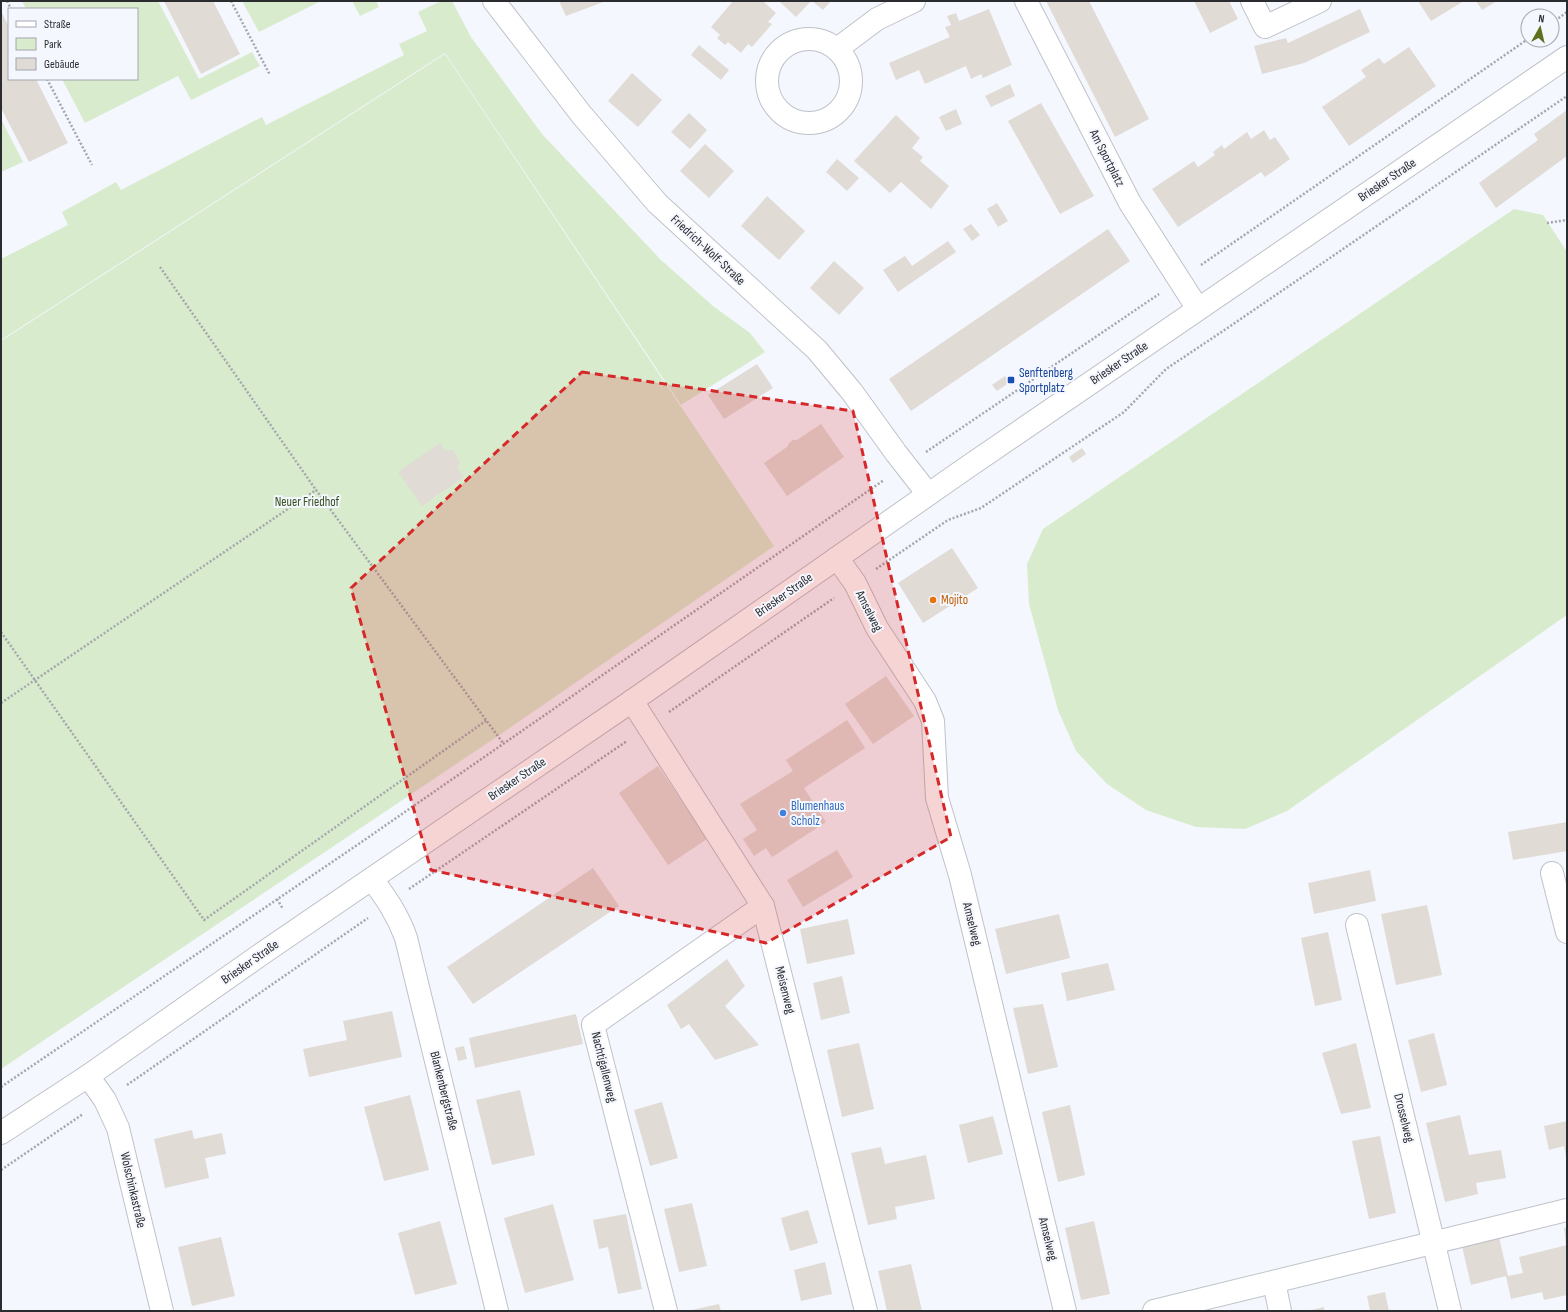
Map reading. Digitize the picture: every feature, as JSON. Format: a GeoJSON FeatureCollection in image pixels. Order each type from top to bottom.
{"type":"FeatureCollection","features":[{"type":"Feature","properties":{"kind":"street","name":"Friedrich-Wolf-Straße"},"geometry":{"type":"LineString","coordinates":[[494,1],[582,114],[657,203],[817,350],[852,392],[928,494]]}},
{"type":"Feature","properties":{"kind":"street"},"geometry":{"type":"LineString","coordinates":[[837,49],[877,19],[914,1]]}},
{"type":"Feature","properties":{"kind":"street","name":"Am Sportplatz"},"geometry":{"type":"LineString","coordinates":[[1026,1],[1130,203],[1198,309]]}},
{"type":"Feature","properties":{"kind":"street"},"geometry":{"type":"LineString","coordinates":[[1252,1],[1265,27],[1320,1]]}},
{"type":"Feature","properties":{"kind":"street","name":"Briesker Straße"},"geometry":{"type":"LineString","coordinates":[[1,1133],[88,1076],[260,955],[632,701],[928,494],[1567,57]]}},
{"type":"Feature","properties":{"kind":"street","name":"Amselweg"},"geometry":{"type":"LineString","coordinates":[[837,558],[855,583],[874,623],[925,701],[933,721],[937,798],[960,876],[1065,1311]]}},
{"type":"Feature","properties":{"kind":"street","name":"Meisenweg"},"geometry":{"type":"LineString","coordinates":[[632,701],[763,906],[866,1311]]}},
{"type":"Feature","properties":{"kind":"street"},"geometry":{"type":"LineString","coordinates":[[1552,873],[1567,932]]}},
{"type":"Feature","properties":{"kind":"street","name":"Blankenbergstraße"},"geometry":{"type":"LineString","coordinates":[[372,879],[390,903],[401,922],[406,938],[497,1311]]}},
{"type":"Feature","properties":{"kind":"street","name":"Nachtigallenweg"},"geometry":{"type":"LineString","coordinates":[[666,1311],[593,1025],[763,906]]}},
{"type":"Feature","properties":{"kind":"street","name":"Drosselweg"},"geometry":{"type":"LineString","coordinates":[[1357,924],[1435,1242],[1450,1311]]}},
{"type":"Feature","properties":{"kind":"street","name":"Wolschinkastraße"},"geometry":{"type":"LineString","coordinates":[[88,1076],[105,1100],[118,1128],[162,1311]]}},
{"type":"Feature","properties":{"kind":"street"},"geometry":{"type":"LineString","coordinates":[[1154,1311],[1567,1210]]}},
{"type":"Feature","properties":{"kind":"street"},"geometry":{"type":"LineString","coordinates":[[1274,1282],[1280,1311]]}},
{"type":"Feature","properties":{"kind":"path"},"geometry":{"type":"LineString","coordinates":[[231,1],[270,75]]}},
{"type":"Feature","properties":{"kind":"path"},"geometry":{"type":"LineString","coordinates":[[1,1087],[374,834],[503,743],[1520,45]]}},
{"type":"Feature","properties":{"kind":"path"},"geometry":{"type":"LineString","coordinates":[[49,80],[92,165]]}},
{"type":"Feature","properties":{"kind":"path"},"geometry":{"type":"LineString","coordinates":[[1,1170],[105,1100],[427,876],[648,727],[948,520],[981,508],[1124,412],[1166,369],[1567,96]]}},
{"type":"Feature","properties":{"kind":"path"},"geometry":{"type":"LineString","coordinates":[[1547,223],[1567,220]]}},
{"type":"Feature","properties":{"kind":"path"},"geometry":{"type":"LineString","coordinates":[[160,267],[316,490],[503,743]]}},
{"type":"Feature","properties":{"kind":"path"},"geometry":{"type":"LineString","coordinates":[[1,703],[316,490]]}},
{"type":"Feature","properties":{"kind":"path"},"geometry":{"type":"LineString","coordinates":[[1,632],[204,920],[487,720]]}},
{"type":"Feature","properties":{"kind":"highlighted area"},"geometry":{"type":"Polygon","coordinates":[[[582,372],[853,411],[951,837],[766,943],[431,870],[351,588],[582,372]]]}},
{"type":"Feature","properties":{"kind":"green space"},"geometry":{"type":"Polygon","coordinates":[[[22,1],[158,1],[199,79],[252,52],[260,66],[191,100],[178,76],[85,123],[63,80],[138,80],[138,8],[26,8],[22,1]]]}},
{"type":"Feature","properties":{"kind":"green space"},"geometry":{"type":"Polygon","coordinates":[[[242,1],[321,1],[259,32],[242,1]]]}},
{"type":"Feature","properties":{"kind":"green space"},"geometry":{"type":"Polygon","coordinates":[[[352,1],[376,1],[379,7],[360,16],[352,1]]]}},
{"type":"Feature","properties":{"kind":"green space"},"geometry":{"type":"Polygon","coordinates":[[[441,1],[452,1],[471,37],[542,134],[661,260],[713,306],[750,333],[765,352],[681,405],[445,53],[1,340],[1,259],[68,225],[62,212],[116,182],[121,190],[262,117],[266,125],[404,55],[399,44],[427,31],[418,12],[441,1]]]}},
{"type":"Feature","properties":{"kind":"green space","name":"Neuer Friedhof"},"geometry":{"type":"Polygon","coordinates":[[[445,54],[774,546],[498,736],[1,1069],[1,341],[445,54]]]}},
{"type":"Feature","properties":{"kind":"green space"},"geometry":{"type":"Polygon","coordinates":[[[1,119],[23,162],[1,172],[1,119]]]}},
{"type":"Feature","properties":{"kind":"green space"},"geometry":{"type":"Polygon","coordinates":[[[1514,209],[1543,215],[1567,252],[1567,615],[1287,811],[1245,829],[1196,827],[1146,810],[1107,784],[1076,751],[1058,710],[1029,604],[1027,564],[1043,529],[1514,209]]]}},
{"type":"Feature","properties":{"kind":"building"},"geometry":{"type":"Polygon","coordinates":[[[164,1],[213,1],[240,54],[201,74],[164,1]]]}},
{"type":"Feature","properties":{"kind":"building"},"geometry":{"type":"Polygon","coordinates":[[[559,1],[606,1],[566,16],[559,1]]]}},
{"type":"Feature","properties":{"kind":"building"},"geometry":{"type":"Polygon","coordinates":[[[733,1],[765,1],[764,2],[776,13],[768,22],[772,24],[752,47],[748,44],[741,53],[728,42],[725,45],[717,38],[720,35],[711,27],[733,1]]]}},
{"type":"Feature","properties":{"kind":"building"},"geometry":{"type":"Polygon","coordinates":[[[779,1],[811,1],[796,17],[779,1]]]}},
{"type":"Feature","properties":{"kind":"building"},"geometry":{"type":"Polygon","coordinates":[[[812,1],[831,1],[823,10],[812,1]]]}},
{"type":"Feature","properties":{"kind":"building"},"geometry":{"type":"Polygon","coordinates":[[[1046,1],[1089,1],[1149,119],[1115,137],[1046,1]]]}},
{"type":"Feature","properties":{"kind":"building"},"geometry":{"type":"Polygon","coordinates":[[[1194,1],[1229,1],[1238,19],[1210,33],[1194,1]]]}},
{"type":"Feature","properties":{"kind":"building"},"geometry":{"type":"Polygon","coordinates":[[[1418,1],[1464,1],[1431,21],[1418,1]]]}},
{"type":"Feature","properties":{"kind":"building"},"geometry":{"type":"Polygon","coordinates":[[[1476,1],[1497,1],[1482,10],[1476,1]]]}},
{"type":"Feature","properties":{"kind":"building"},"geometry":{"type":"Polygon","coordinates":[[[989,9],[1012,65],[983,78],[981,74],[971,79],[966,66],[925,84],[919,70],[896,80],[889,63],[950,37],[945,27],[951,25],[947,16],[956,13],[959,21],[989,9]]]}},
{"type":"Feature","properties":{"kind":"building"},"geometry":{"type":"Polygon","coordinates":[[[1360,9],[1370,32],[1304,63],[1262,74],[1254,46],[1286,38],[1288,43],[1360,9]]]}},
{"type":"Feature","properties":{"kind":"building"},"geometry":{"type":"Polygon","coordinates":[[[1,11],[8,25],[8,80],[36,80],[68,143],[29,162],[1,108],[1,11]]]}},
{"type":"Feature","properties":{"kind":"building"},"geometry":{"type":"Polygon","coordinates":[[[699,45],[729,70],[721,80],[691,55],[699,45]]]}},
{"type":"Feature","properties":{"kind":"building"},"geometry":{"type":"Polygon","coordinates":[[[1409,47],[1436,86],[1349,146],[1322,107],[1366,77],[1361,70],[1379,58],[1384,64],[1409,47]]]}},
{"type":"Feature","properties":{"kind":"building"},"geometry":{"type":"Polygon","coordinates":[[[632,73],[662,100],[638,127],[608,101],[632,73]]]}},
{"type":"Feature","properties":{"kind":"building"},"geometry":{"type":"Polygon","coordinates":[[[1010,84],[1015,96],[991,107],[985,96],[1010,84]]]}},
{"type":"Feature","properties":{"kind":"building"},"geometry":{"type":"Polygon","coordinates":[[[1041,103],[1094,196],[1060,214],[1008,121],[1041,103]]]}},
{"type":"Feature","properties":{"kind":"building"},"geometry":{"type":"Polygon","coordinates":[[[956,109],[962,124],[946,131],[939,117],[956,109]]]}},
{"type":"Feature","properties":{"kind":"building"},"geometry":{"type":"Polygon","coordinates":[[[1567,110],[1567,156],[1496,208],[1479,183],[1538,140],[1534,134],[1567,110]]]}},
{"type":"Feature","properties":{"kind":"building"},"geometry":{"type":"Polygon","coordinates":[[[689,113],[707,130],[690,149],[671,132],[689,113]]]}},
{"type":"Feature","properties":{"kind":"building"},"geometry":{"type":"Polygon","coordinates":[[[896,115],[920,138],[912,148],[923,157],[920,161],[949,186],[931,209],[901,182],[890,193],[854,161],[896,115]]]}},
{"type":"Feature","properties":{"kind":"building"},"geometry":{"type":"Polygon","coordinates":[[[1264,130],[1270,140],[1275,137],[1290,159],[1265,177],[1261,172],[1178,227],[1152,189],[1194,161],[1198,167],[1215,155],[1213,152],[1222,145],[1224,149],[1247,132],[1251,139],[1264,130]]]}},
{"type":"Feature","properties":{"kind":"building"},"geometry":{"type":"Polygon","coordinates":[[[705,144],[734,171],[709,198],[680,171],[705,144]]]}},
{"type":"Feature","properties":{"kind":"building"},"geometry":{"type":"Polygon","coordinates":[[[837,159],[859,178],[847,191],[826,172],[837,159]]]}},
{"type":"Feature","properties":{"kind":"building"},"geometry":{"type":"Polygon","coordinates":[[[767,196],[805,231],[779,260],[741,226],[767,196]]]}},
{"type":"Feature","properties":{"kind":"building"},"geometry":{"type":"Polygon","coordinates":[[[997,203],[1008,221],[998,227],[987,209],[997,203]]]}},
{"type":"Feature","properties":{"kind":"building"},"geometry":{"type":"Polygon","coordinates":[[[971,224],[980,235],[972,241],[963,229],[971,224]]]}},
{"type":"Feature","properties":{"kind":"building"},"geometry":{"type":"Polygon","coordinates":[[[1108,229],[1130,261],[911,411],[889,379],[1108,229]]]}},
{"type":"Feature","properties":{"kind":"building"},"geometry":{"type":"Polygon","coordinates":[[[948,241],[956,252],[898,292],[883,270],[905,256],[912,266],[948,241]]]}},
{"type":"Feature","properties":{"kind":"building"},"geometry":{"type":"Polygon","coordinates":[[[834,261],[864,288],[839,315],[810,288],[834,261]]]}},
{"type":"Feature","properties":{"kind":"building"},"geometry":{"type":"Polygon","coordinates":[[[757,364],[773,388],[724,419],[708,395],[757,364]]]}},
{"type":"Feature","properties":{"kind":"building"},"geometry":{"type":"Polygon","coordinates":[[[1005,376],[1010,382],[997,391],[992,385],[1005,376]]]}},
{"type":"Feature","properties":{"kind":"building"},"geometry":{"type":"Polygon","coordinates":[[[821,424],[844,457],[787,496],[764,463],[787,447],[793,440],[797,440],[821,424]]]}},
{"type":"Feature","properties":{"kind":"building"},"geometry":{"type":"Polygon","coordinates":[[[440,443],[445,450],[453,450],[460,462],[457,467],[464,477],[422,506],[398,472],[440,443]]]}},
{"type":"Feature","properties":{"kind":"building"},"geometry":{"type":"Polygon","coordinates":[[[1082,448],[1086,454],[1073,463],[1069,457],[1082,448]]]}},
{"type":"Feature","properties":{"kind":"building"},"geometry":{"type":"Polygon","coordinates":[[[952,548],[978,588],[923,623],[898,583],[952,548]]]}},
{"type":"Feature","properties":{"kind":"building"},"geometry":{"type":"Polygon","coordinates":[[[886,676],[914,716],[873,744],[845,704],[886,676]]]}},
{"type":"Feature","properties":{"kind":"building","name":"Blumenhaus Scholz"},"geometry":{"type":"Polygon","coordinates":[[[847,720],[865,748],[804,788],[826,822],[772,857],[766,848],[754,856],[743,839],[757,830],[740,804],[793,771],[786,760],[847,720]]]}},
{"type":"Feature","properties":{"kind":"building"},"geometry":{"type":"Polygon","coordinates":[[[658,766],[707,839],[668,865],[619,793],[658,766]]]}},
{"type":"Feature","properties":{"kind":"building"},"geometry":{"type":"Polygon","coordinates":[[[1567,822],[1567,851],[1513,860],[1508,832],[1567,822]]]}},
{"type":"Feature","properties":{"kind":"building"},"geometry":{"type":"Polygon","coordinates":[[[837,850],[853,877],[803,907],[787,880],[837,850]]]}},
{"type":"Feature","properties":{"kind":"building"},"geometry":{"type":"Polygon","coordinates":[[[593,868],[619,906],[473,1004],[447,967],[593,868]]]}},
{"type":"Feature","properties":{"kind":"building"},"geometry":{"type":"Polygon","coordinates":[[[1370,870],[1376,901],[1314,914],[1308,883],[1370,870]]]}},
{"type":"Feature","properties":{"kind":"building"},"geometry":{"type":"Polygon","coordinates":[[[1427,905],[1442,975],[1396,985],[1381,914],[1427,905]]]}},
{"type":"Feature","properties":{"kind":"building"},"geometry":{"type":"Polygon","coordinates":[[[1059,914],[1070,958],[1006,974],[995,929],[1059,914]]]}},
{"type":"Feature","properties":{"kind":"building"},"geometry":{"type":"Polygon","coordinates":[[[848,919],[855,954],[807,964],[800,929],[848,919]]]}},
{"type":"Feature","properties":{"kind":"building"},"geometry":{"type":"Polygon","coordinates":[[[1328,932],[1342,1000],[1315,1006],[1301,938],[1328,932]]]}},
{"type":"Feature","properties":{"kind":"building"},"geometry":{"type":"Polygon","coordinates":[[[727,959],[745,986],[725,1006],[759,1045],[715,1060],[689,1024],[681,1029],[667,1005],[727,959]]]}},
{"type":"Feature","properties":{"kind":"building"},"geometry":{"type":"Polygon","coordinates":[[[1108,963],[1115,990],[1067,1001],[1061,973],[1108,963]]]}},
{"type":"Feature","properties":{"kind":"building"},"geometry":{"type":"Polygon","coordinates":[[[842,976],[850,1013],[821,1020],[813,983],[842,976]]]}},
{"type":"Feature","properties":{"kind":"building"},"geometry":{"type":"Polygon","coordinates":[[[1043,1004],[1058,1067],[1028,1074],[1013,1008],[1043,1004]]]}},
{"type":"Feature","properties":{"kind":"building"},"geometry":{"type":"Polygon","coordinates":[[[392,1011],[402,1057],[309,1077],[303,1049],[347,1040],[343,1021],[392,1011]]]}},
{"type":"Feature","properties":{"kind":"building"},"geometry":{"type":"Polygon","coordinates":[[[576,1014],[583,1044],[475,1068],[469,1038],[576,1014]]]}},
{"type":"Feature","properties":{"kind":"building"},"geometry":{"type":"Polygon","coordinates":[[[1434,1033],[1447,1085],[1421,1092],[1408,1040],[1434,1033]]]}},
{"type":"Feature","properties":{"kind":"building"},"geometry":{"type":"Polygon","coordinates":[[[859,1043],[874,1109],[842,1117],[827,1050],[859,1043]]]}},
{"type":"Feature","properties":{"kind":"building"},"geometry":{"type":"Polygon","coordinates":[[[1356,1043],[1371,1108],[1341,1114],[1322,1053],[1356,1043]]]}},
{"type":"Feature","properties":{"kind":"building"},"geometry":{"type":"Polygon","coordinates":[[[464,1046],[467,1059],[458,1061],[455,1048],[464,1046]]]}},
{"type":"Feature","properties":{"kind":"building"},"geometry":{"type":"Polygon","coordinates":[[[520,1090],[535,1155],[492,1165],[476,1100],[520,1090]]]}},
{"type":"Feature","properties":{"kind":"building"},"geometry":{"type":"Polygon","coordinates":[[[410,1095],[429,1170],[384,1181],[364,1107],[410,1095]]]}},
{"type":"Feature","properties":{"kind":"building"},"geometry":{"type":"Polygon","coordinates":[[[662,1102],[678,1158],[650,1166],[634,1110],[662,1102]]]}},
{"type":"Feature","properties":{"kind":"building"},"geometry":{"type":"Polygon","coordinates":[[[1070,1105],[1085,1175],[1058,1182],[1042,1112],[1070,1105]]]}},
{"type":"Feature","properties":{"kind":"building"},"geometry":{"type":"Polygon","coordinates":[[[1460,1115],[1469,1155],[1501,1150],[1506,1178],[1476,1183],[1478,1194],[1445,1202],[1426,1123],[1460,1115]]]}},
{"type":"Feature","properties":{"kind":"building"},"geometry":{"type":"Polygon","coordinates":[[[993,1116],[1003,1154],[968,1163],[959,1125],[993,1116]]]}},
{"type":"Feature","properties":{"kind":"building"},"geometry":{"type":"Polygon","coordinates":[[[1567,1121],[1566,1156],[1564,1146],[1549,1150],[1544,1126],[1567,1121]]]}},
{"type":"Feature","properties":{"kind":"building"},"geometry":{"type":"Polygon","coordinates":[[[192,1130],[194,1139],[222,1133],[226,1154],[205,1158],[209,1178],[165,1188],[154,1139],[192,1130]]]}},
{"type":"Feature","properties":{"kind":"building"},"geometry":{"type":"Polygon","coordinates":[[[1380,1136],[1396,1213],[1369,1219],[1352,1141],[1380,1136]]]}},
{"type":"Feature","properties":{"kind":"building"},"geometry":{"type":"Polygon","coordinates":[[[881,1147],[885,1164],[926,1155],[935,1199],[895,1207],[897,1219],[868,1225],[851,1153],[881,1147]]]}},
{"type":"Feature","properties":{"kind":"building"},"geometry":{"type":"Polygon","coordinates":[[[692,1203],[707,1266],[679,1272],[664,1209],[692,1203]]]}},
{"type":"Feature","properties":{"kind":"building"},"geometry":{"type":"Polygon","coordinates":[[[553,1204],[574,1280],[525,1293],[504,1218],[553,1204]]]}},
{"type":"Feature","properties":{"kind":"building"},"geometry":{"type":"Polygon","coordinates":[[[808,1210],[818,1243],[790,1251],[781,1218],[808,1210]]]}},
{"type":"Feature","properties":{"kind":"building"},"geometry":{"type":"Polygon","coordinates":[[[626,1214],[642,1289],[618,1294],[608,1247],[599,1249],[593,1220],[626,1214]]]}},
{"type":"Feature","properties":{"kind":"building"},"geometry":{"type":"Polygon","coordinates":[[[440,1221],[457,1284],[415,1295],[398,1233],[440,1221]]]}},
{"type":"Feature","properties":{"kind":"building"},"geometry":{"type":"Polygon","coordinates":[[[1094,1221],[1110,1294],[1081,1300],[1065,1228],[1094,1221]]]}},
{"type":"Feature","properties":{"kind":"building"},"geometry":{"type":"Polygon","coordinates":[[[1567,1227],[1567,1244],[1566,1245],[1564,1228],[1567,1227]]]}},
{"type":"Feature","properties":{"kind":"building"},"geometry":{"type":"Polygon","coordinates":[[[1498,1233],[1508,1276],[1523,1273],[1519,1257],[1567,1245],[1567,1295],[1544,1300],[1542,1292],[1511,1299],[1506,1276],[1471,1285],[1461,1242],[1498,1233]]]}},
{"type":"Feature","properties":{"kind":"building"},"geometry":{"type":"Polygon","coordinates":[[[221,1237],[235,1296],[192,1306],[178,1247],[221,1237]]]}},
{"type":"Feature","properties":{"kind":"building"},"geometry":{"type":"Polygon","coordinates":[[[825,1262],[832,1294],[801,1301],[794,1270],[825,1262]]]}},
{"type":"Feature","properties":{"kind":"building"},"geometry":{"type":"Polygon","coordinates":[[[911,1264],[922,1311],[887,1311],[878,1271],[911,1264]]]}},
{"type":"Feature","properties":{"kind":"building"},"geometry":{"type":"Polygon","coordinates":[[[1385,1292],[1389,1311],[1370,1311],[1367,1296],[1385,1292]]]}},
{"type":"Feature","properties":{"kind":"building"},"geometry":{"type":"Polygon","coordinates":[[[719,1304],[721,1311],[692,1311],[692,1310],[719,1304]]]}},
{"type":"Feature","properties":{"kind":"building"},"geometry":{"type":"Polygon","coordinates":[[[1324,1307],[1324,1311],[1311,1311],[1311,1310],[1324,1307]]]}},
{"type":"Feature","properties":{"kind":"place","name":"Senftenberg Sportplatz"},"geometry":{"type":"Point","coordinates":[1011,380]}},
{"type":"Feature","properties":{"kind":"place","name":"Mojito"},"geometry":{"type":"Point","coordinates":[933,600]}},
{"type":"Feature","properties":{"kind":"place","name":"Blumenhaus Scholz"},"geometry":{"type":"Point","coordinates":[783,813]}}]}
